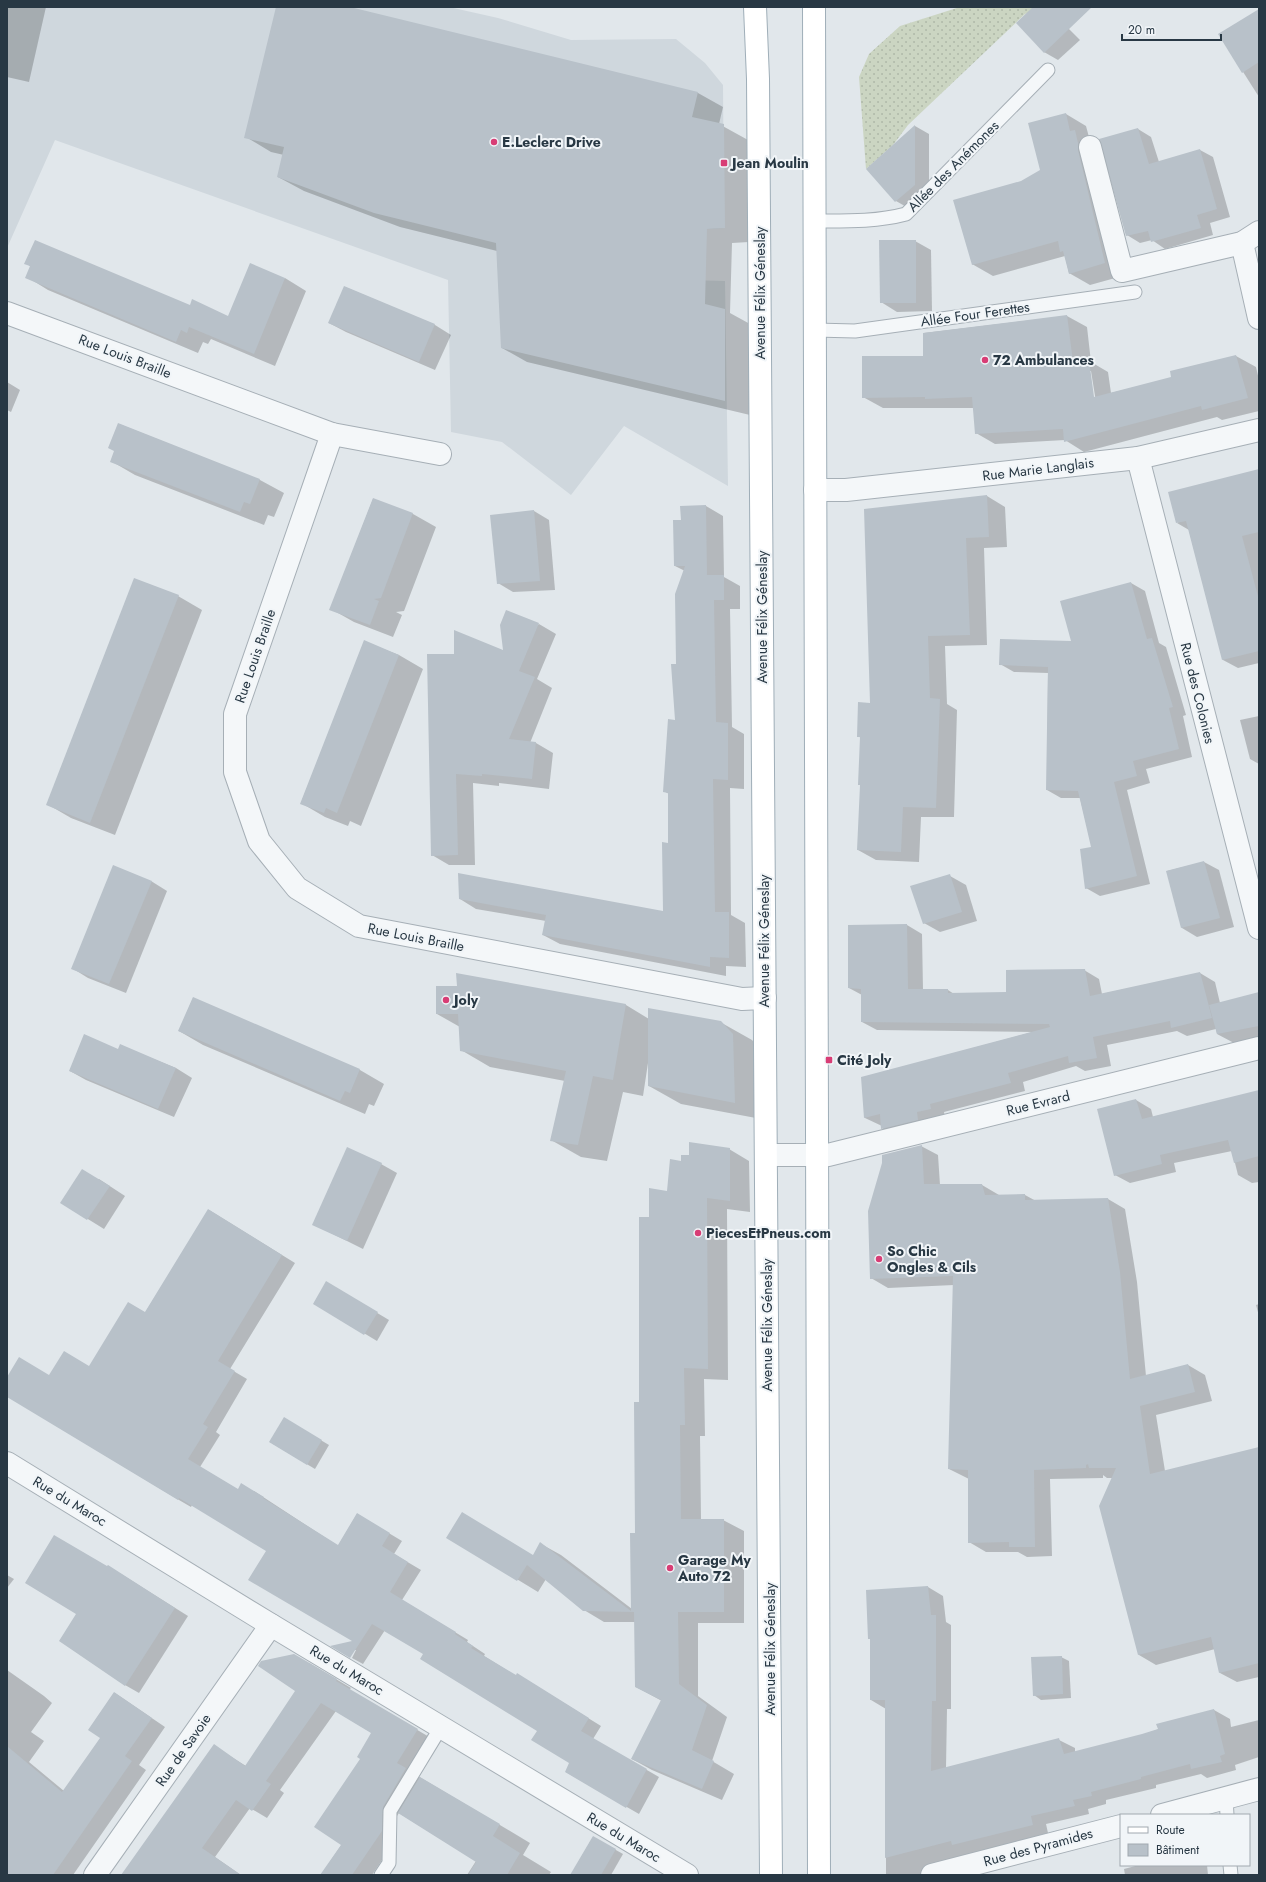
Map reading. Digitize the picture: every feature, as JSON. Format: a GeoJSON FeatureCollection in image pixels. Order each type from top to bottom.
{"type":"FeatureCollection","features":[{"type":"Feature","properties":{"kind":"main road","name":"Avenue Félix Géneslay"},"geometry":{"type":"LineString","coordinates":[[755,7],[758,79],[772,1875]]}},
{"type":"Feature","properties":{"kind":"main road"},"geometry":{"type":"LineString","coordinates":[[814,7],[819,1875]]}},
{"type":"Feature","properties":{"kind":"street"},"geometry":{"type":"LineString","coordinates":[[1090,147],[1122,271],[1250,238],[1259,318]]}},
{"type":"Feature","properties":{"kind":"street","name":"Rue Louis Braille"},"geometry":{"type":"LineString","coordinates":[[7,312],[332,434],[440,454]]}},
{"type":"Feature","properties":{"kind":"street","name":"Rue Marie Langlais"},"geometry":{"type":"LineString","coordinates":[[815,490],[846,490],[1138,458],[1259,430]]}},
{"type":"Feature","properties":{"kind":"street","name":"Rue Louis Braille"},"geometry":{"type":"LineString","coordinates":[[332,434],[235,714],[235,772],[260,841],[296,888],[359,926],[742,998],[765,998]]}},
{"type":"Feature","properties":{"kind":"street","name":"Rue des Colonies"},"geometry":{"type":"LineString","coordinates":[[1138,458],[1259,928]]}},
{"type":"Feature","properties":{"kind":"street","name":"Rue Evrard"},"geometry":{"type":"LineString","coordinates":[[766,1155],[817,1155],[855,1148],[1259,1048]]}},
{"type":"Feature","properties":{"kind":"street","name":"Rue du Maroc"},"geometry":{"type":"LineString","coordinates":[[7,1462],[271,1625],[687,1875]]}},
{"type":"Feature","properties":{"kind":"street","name":"Rue de Savoie"},"geometry":{"type":"LineString","coordinates":[[94,1875],[271,1625]]}},
{"type":"Feature","properties":{"kind":"street"},"geometry":{"type":"LineString","coordinates":[[1170,1814],[1227,1807],[1259,1789]]}},
{"type":"Feature","properties":{"kind":"street","name":"Rue des Pyramides"},"geometry":{"type":"LineString","coordinates":[[932,1875],[1120,1826]]}},
{"type":"Feature","properties":{"kind":"lane","name":"Allée des Anémones"},"geometry":{"type":"LineString","coordinates":[[814,222],[864,221],[906,214],[1048,70]]}},
{"type":"Feature","properties":{"kind":"lane","name":"Allée Four Ferettes"},"geometry":{"type":"LineString","coordinates":[[815,330],[854,331],[1135,292]]}},
{"type":"Feature","properties":{"kind":"lane"},"geometry":{"type":"LineString","coordinates":[[381,1875],[389,1863],[390,1811],[442,1727]]}},
{"type":"Feature","properties":{"kind":"shaded area"},"geometry":{"type":"Polygon","coordinates":[[[7,7],[449,7],[498,18],[571,40],[676,39],[705,63],[723,85],[724,228],[707,229],[646,279],[725,281],[728,486],[624,426],[571,495],[502,442],[451,432],[448,280],[55,140],[7,248],[7,7]]]}},
{"type":"Feature","properties":{"kind":"green space"},"geometry":{"type":"Polygon","coordinates":[[[960,7],[1043,7],[1025,14],[908,125],[893,145],[866,169],[859,77],[869,54],[900,26],[960,7]]]}},
{"type":"Feature","properties":{"kind":"building","name":"E.Leclerc Drive"},"geometry":{"type":"Polygon","coordinates":[[[276,7],[350,7],[698,92],[692,117],[724,124],[725,228],[707,229],[705,304],[725,309],[725,401],[501,348],[496,243],[374,213],[277,177],[284,147],[244,138],[276,7]]]}},
{"type":"Feature","properties":{"kind":"building"},"geometry":{"type":"Polygon","coordinates":[[[1033,7],[1092,7],[1044,53],[1016,23],[1033,7]]]}},
{"type":"Feature","properties":{"kind":"building"},"geometry":{"type":"Polygon","coordinates":[[[1259,9],[1259,62],[1242,73],[1218,34],[1259,9]]]}},
{"type":"Feature","properties":{"kind":"building"},"geometry":{"type":"Polygon","coordinates":[[[1066,113],[1070,131],[1075,130],[1078,150],[1105,263],[1069,274],[1063,251],[1060,252],[1058,241],[972,265],[953,200],[1021,181],[1040,170],[1028,123],[1066,113]]]}},
{"type":"Feature","properties":{"kind":"building"},"geometry":{"type":"Polygon","coordinates":[[[915,125],[915,185],[895,202],[866,169],[915,125]]]}},
{"type":"Feature","properties":{"kind":"building"},"geometry":{"type":"Polygon","coordinates":[[[1138,128],[1149,164],[1200,149],[1217,209],[1197,215],[1201,228],[1151,242],[1148,231],[1126,236],[1099,139],[1138,128]]]}},
{"type":"Feature","properties":{"kind":"building"},"geometry":{"type":"Polygon","coordinates":[[[35,240],[190,305],[192,299],[228,316],[250,263],[285,278],[254,354],[189,327],[187,333],[181,330],[176,342],[25,278],[30,266],[24,264],[35,240]]]}},
{"type":"Feature","properties":{"kind":"building"},"geometry":{"type":"Polygon","coordinates":[[[879,240],[916,240],[916,303],[880,303],[879,240]]]}},
{"type":"Feature","properties":{"kind":"building"},"geometry":{"type":"Polygon","coordinates":[[[344,286],[435,324],[419,362],[328,323],[344,286]]]}},
{"type":"Feature","properties":{"kind":"building"},"geometry":{"type":"Polygon","coordinates":[[[1067,315],[1073,362],[1089,360],[1094,397],[1171,377],[1170,371],[1236,355],[1248,398],[1202,410],[1201,406],[1064,442],[1063,429],[975,434],[972,397],[925,399],[925,397],[862,398],[862,356],[923,356],[923,333],[1067,315]]]}},
{"type":"Feature","properties":{"kind":"building"},"geometry":{"type":"Polygon","coordinates":[[[118,423],[260,479],[250,504],[244,502],[240,512],[110,462],[114,451],[108,448],[118,423]]]}},
{"type":"Feature","properties":{"kind":"building"},"geometry":{"type":"Polygon","coordinates":[[[1259,469],[1259,532],[1242,536],[1259,600],[1259,651],[1222,660],[1186,521],[1176,523],[1168,492],[1259,469]]]}},
{"type":"Feature","properties":{"kind":"building"},"geometry":{"type":"Polygon","coordinates":[[[987,495],[989,537],[966,538],[970,635],[928,636],[930,698],[940,699],[936,808],[903,807],[901,852],[857,850],[860,785],[858,785],[860,737],[857,737],[858,702],[870,703],[864,509],[987,495]]]}},
{"type":"Feature","properties":{"kind":"building"},"geometry":{"type":"Polygon","coordinates":[[[373,498],[413,513],[381,598],[374,599],[379,601],[370,625],[329,610],[373,498]]]}},
{"type":"Feature","properties":{"kind":"building"},"geometry":{"type":"Polygon","coordinates":[[[706,505],[707,575],[724,575],[724,600],[714,600],[716,722],[728,723],[728,780],[713,779],[715,912],[729,912],[729,958],[710,957],[710,967],[542,935],[546,915],[459,899],[458,873],[663,911],[662,842],[668,843],[668,793],[663,792],[668,719],[675,720],[671,664],[676,664],[675,594],[685,566],[674,566],[673,520],[681,520],[680,506],[706,505]]]}},
{"type":"Feature","properties":{"kind":"building"},"geometry":{"type":"Polygon","coordinates":[[[534,510],[540,581],[497,584],[490,515],[534,510]]]}},
{"type":"Feature","properties":{"kind":"building"},"geometry":{"type":"Polygon","coordinates":[[[134,578],[179,595],[90,823],[46,805],[134,578]]]}},
{"type":"Feature","properties":{"kind":"building"},"geometry":{"type":"Polygon","coordinates":[[[1131,582],[1147,639],[1152,638],[1173,707],[1169,708],[1179,749],[1133,761],[1137,776],[1114,782],[1137,876],[1085,889],[1080,849],[1091,847],[1078,791],[1046,790],[1048,667],[999,665],[1000,639],[1071,641],[1060,601],[1131,582]]]}},
{"type":"Feature","properties":{"kind":"building"},"geometry":{"type":"Polygon","coordinates":[[[506,610],[539,623],[519,671],[535,677],[509,739],[536,742],[532,779],[482,774],[482,776],[456,774],[458,855],[431,856],[427,654],[454,654],[454,630],[503,650],[500,625],[506,610]]]}},
{"type":"Feature","properties":{"kind":"building"},"geometry":{"type":"Polygon","coordinates":[[[364,640],[399,655],[337,813],[326,808],[324,813],[300,804],[364,640]]]}},
{"type":"Feature","properties":{"kind":"building"},"geometry":{"type":"Polygon","coordinates":[[[1204,861],[1220,918],[1181,928],[1166,871],[1204,861]]]}},
{"type":"Feature","properties":{"kind":"building"},"geometry":{"type":"Polygon","coordinates":[[[113,865],[152,881],[109,984],[71,969],[113,865]]]}},
{"type":"Feature","properties":{"kind":"building"},"geometry":{"type":"Polygon","coordinates":[[[950,874],[962,912],[923,924],[910,886],[950,874]]]}},
{"type":"Feature","properties":{"kind":"building"},"geometry":{"type":"Polygon","coordinates":[[[907,924],[908,989],[948,989],[948,993],[1006,992],[1006,970],[1085,969],[1090,996],[1200,972],[1212,1018],[1171,1028],[1170,1021],[1093,1037],[1097,1058],[1069,1063],[1068,1056],[1008,1073],[1011,1083],[930,1104],[931,1109],[917,1112],[918,1120],[881,1129],[880,1114],[864,1118],[861,1077],[1050,1027],[1049,1024],[861,1022],[861,989],[848,988],[848,925],[907,924]]]}},
{"type":"Feature","properties":{"kind":"building"},"geometry":{"type":"Polygon","coordinates":[[[456,973],[626,1004],[613,1080],[593,1076],[578,1145],[550,1141],[566,1071],[460,1051],[458,1014],[436,1014],[436,986],[457,986],[456,973]]]}},
{"type":"Feature","properties":{"kind":"building"},"geometry":{"type":"Polygon","coordinates":[[[1259,992],[1259,1026],[1217,1034],[1209,1005],[1259,992]]]}},
{"type":"Feature","properties":{"kind":"building"},"geometry":{"type":"Polygon","coordinates":[[[193,997],[360,1069],[350,1093],[345,1091],[340,1101],[178,1031],[193,997]]]}},
{"type":"Feature","properties":{"kind":"building"},"geometry":{"type":"Polygon","coordinates":[[[648,1008],[721,1021],[733,1034],[735,1103],[648,1086],[648,1008]]]}},
{"type":"Feature","properties":{"kind":"building"},"geometry":{"type":"Polygon","coordinates":[[[84,1034],[118,1049],[120,1044],[176,1068],[158,1109],[69,1071],[84,1034]]]}},
{"type":"Feature","properties":{"kind":"building"},"geometry":{"type":"Polygon","coordinates":[[[1259,1090],[1259,1156],[1234,1163],[1228,1140],[1160,1155],[1162,1164],[1114,1176],[1097,1109],[1136,1099],[1142,1119],[1259,1090]]]}},
{"type":"Feature","properties":{"kind":"building"},"geometry":{"type":"Polygon","coordinates":[[[689,1142],[730,1148],[730,1201],[707,1198],[708,1369],[684,1368],[685,1425],[680,1425],[681,1519],[724,1519],[724,1612],[678,1612],[679,1684],[707,1705],[692,1750],[714,1761],[702,1789],[631,1759],[661,1700],[635,1687],[634,1612],[583,1611],[527,1565],[517,1581],[446,1538],[462,1512],[533,1555],[540,1542],[631,1611],[630,1533],[635,1533],[634,1402],[639,1402],[639,1217],[649,1217],[649,1188],[667,1191],[670,1159],[681,1161],[681,1155],[689,1155],[689,1142]]]}},
{"type":"Feature","properties":{"kind":"building"},"geometry":{"type":"Polygon","coordinates":[[[922,1145],[924,1184],[982,1184],[985,1195],[1025,1194],[1025,1200],[1108,1198],[1120,1272],[1130,1379],[1188,1364],[1195,1392],[1140,1406],[1150,1474],[1259,1447],[1259,1663],[1219,1673],[1211,1637],[1138,1655],[1099,1506],[1116,1468],[1089,1468],[1088,1464],[1086,1465],[1086,1468],[1034,1470],[1035,1547],[1009,1547],[1009,1542],[968,1543],[968,1470],[948,1469],[953,1276],[870,1279],[868,1211],[882,1163],[882,1155],[922,1145]]]}},
{"type":"Feature","properties":{"kind":"building"},"geometry":{"type":"Polygon","coordinates":[[[347,1147],[382,1163],[347,1241],[312,1225],[347,1147]]]}},
{"type":"Feature","properties":{"kind":"building"},"geometry":{"type":"Polygon","coordinates":[[[82,1169],[110,1186],[87,1220],[60,1203],[82,1169]]]}},
{"type":"Feature","properties":{"kind":"building"},"geometry":{"type":"Polygon","coordinates":[[[208,1209],[282,1255],[218,1361],[235,1371],[203,1424],[208,1427],[188,1459],[238,1489],[241,1483],[338,1545],[357,1513],[390,1533],[382,1546],[408,1562],[390,1592],[456,1632],[455,1634],[473,1646],[471,1648],[516,1675],[517,1673],[589,1718],[581,1731],[647,1769],[626,1808],[565,1772],[569,1763],[531,1740],[537,1731],[420,1659],[423,1654],[372,1624],[350,1658],[330,1646],[352,1641],[248,1580],[266,1551],[7,1397],[7,1377],[19,1357],[49,1375],[64,1351],[89,1366],[128,1302],[145,1312],[208,1209]]]}},
{"type":"Feature","properties":{"kind":"building"},"geometry":{"type":"Polygon","coordinates":[[[326,1281],[378,1312],[364,1335],[313,1304],[326,1281]]]}},
{"type":"Feature","properties":{"kind":"building"},"geometry":{"type":"Polygon","coordinates":[[[284,1417],[322,1440],[307,1465],[269,1442],[284,1417]]]}},
{"type":"Feature","properties":{"kind":"building"},"geometry":{"type":"Polygon","coordinates":[[[54,1535],[107,1566],[108,1565],[175,1608],[125,1686],[59,1641],[76,1614],[25,1583],[54,1535]]]}},
{"type":"Feature","properties":{"kind":"building"},"geometry":{"type":"Polygon","coordinates":[[[928,1586],[931,1615],[936,1615],[936,1701],[932,1701],[931,1771],[1059,1738],[1064,1754],[1142,1734],[1158,1729],[1156,1724],[1214,1709],[1225,1754],[1220,1756],[1222,1762],[1191,1769],[1190,1764],[1091,1792],[1092,1796],[1073,1800],[1075,1806],[1031,1816],[1033,1825],[952,1845],[951,1841],[885,1858],[885,1700],[870,1700],[870,1639],[868,1639],[866,1590],[928,1586]]]}},
{"type":"Feature","properties":{"kind":"building"},"geometry":{"type":"Polygon","coordinates":[[[294,1654],[337,1679],[336,1681],[418,1729],[397,1763],[406,1768],[383,1807],[382,1831],[352,1875],[320,1875],[341,1845],[314,1827],[360,1759],[357,1757],[371,1733],[321,1703],[266,1781],[271,1784],[252,1811],[236,1800],[202,1848],[241,1875],[121,1875],[214,1744],[245,1766],[295,1691],[258,1666],[261,1661],[294,1654]]]}},
{"type":"Feature","properties":{"kind":"building"},"geometry":{"type":"Polygon","coordinates":[[[1062,1656],[1063,1694],[1033,1696],[1031,1657],[1062,1656]]]}},
{"type":"Feature","properties":{"kind":"building"},"geometry":{"type":"Polygon","coordinates":[[[114,1692],[152,1718],[125,1756],[132,1761],[53,1875],[7,1875],[7,1746],[62,1792],[100,1738],[88,1730],[114,1692]]]}},
{"type":"Feature","properties":{"kind":"building"},"geometry":{"type":"Polygon","coordinates":[[[420,1777],[500,1824],[493,1836],[520,1853],[507,1875],[468,1875],[476,1862],[398,1813],[420,1777]]]}},
{"type":"Feature","properties":{"kind":"building"},"geometry":{"type":"Polygon","coordinates":[[[593,1836],[616,1849],[601,1875],[570,1875],[593,1836]]]}},
{"type":"Feature","properties":{"kind":"place","name":"E.Leclerc Drive"},"geometry":{"type":"Point","coordinates":[494,142]}},
{"type":"Feature","properties":{"kind":"place","name":"Jean Moulin"},"geometry":{"type":"Point","coordinates":[724,163]}},
{"type":"Feature","properties":{"kind":"place","name":"72 Ambulances"},"geometry":{"type":"Point","coordinates":[985,360]}},
{"type":"Feature","properties":{"kind":"place","name":"Joly"},"geometry":{"type":"Point","coordinates":[446,1000]}},
{"type":"Feature","properties":{"kind":"place","name":"Cité Joly"},"geometry":{"type":"Point","coordinates":[829,1060]}},
{"type":"Feature","properties":{"kind":"place","name":"PiecesEtPneus.com"},"geometry":{"type":"Point","coordinates":[698,1233]}},
{"type":"Feature","properties":{"kind":"place","name":"So Chic Ongles & Cils"},"geometry":{"type":"Point","coordinates":[879,1259]}},
{"type":"Feature","properties":{"kind":"place","name":"Garage My Auto 72"},"geometry":{"type":"Point","coordinates":[670,1568]}}]}
